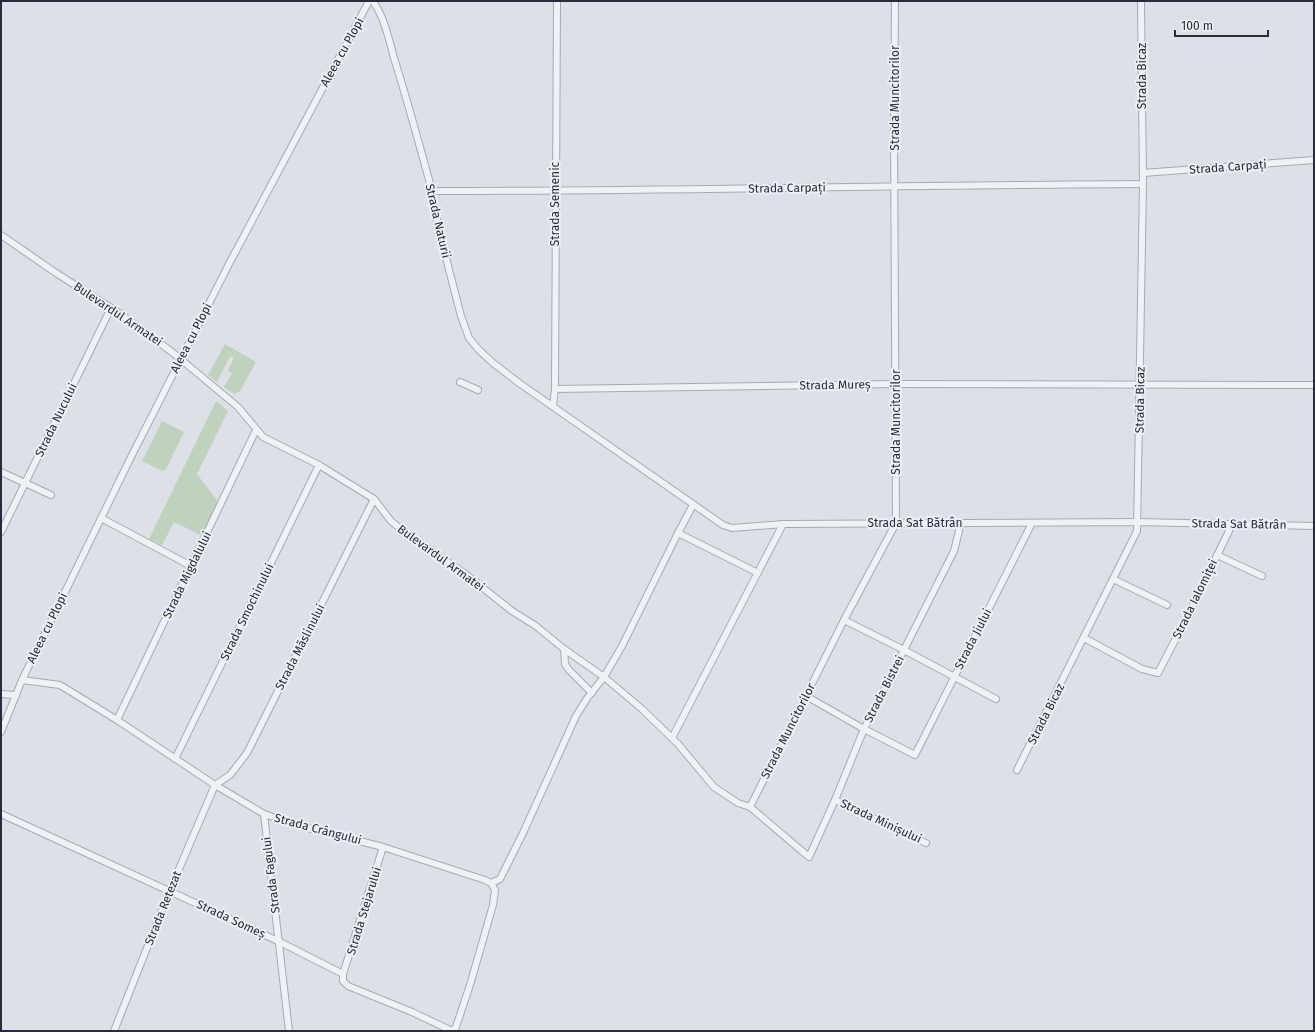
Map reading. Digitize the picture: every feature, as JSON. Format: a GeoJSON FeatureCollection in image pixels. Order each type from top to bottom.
{"type":"FeatureCollection","features":[{"type":"Feature","properties":{"kind":"street","name":"Aleea cu Plopi"},"geometry":{"type":"LineString","coordinates":[[1,732],[22,680],[181,359],[229,264],[369,1]]}},
{"type":"Feature","properties":{"kind":"street","name":"Strada Naturii"},"geometry":{"type":"LineString","coordinates":[[373,1],[377,7],[388,38],[432,191],[432,199],[445,254],[461,316],[469,338],[478,350],[493,363],[553,406]]}},
{"type":"Feature","properties":{"kind":"street","name":"Strada Semenic"},"geometry":{"type":"LineString","coordinates":[[553,406],[555,389],[557,1]]}},
{"type":"Feature","properties":{"kind":"street","name":"Strada Muncitorilor"},"geometry":{"type":"LineString","coordinates":[[750,807],[844,620],[896,523],[894,187],[895,1]]}},
{"type":"Feature","properties":{"kind":"street","name":"Strada Bicaz"},"geometry":{"type":"LineString","coordinates":[[1017,770],[1137,531],[1143,184],[1141,1]]}},
{"type":"Feature","properties":{"kind":"street","name":"Strada Carpați"},"geometry":{"type":"LineString","coordinates":[[1143,173],[1314,160]]}},
{"type":"Feature","properties":{"kind":"street","name":"Strada Carpați"},"geometry":{"type":"LineString","coordinates":[[432,191],[555,191],[1143,184]]}},
{"type":"Feature","properties":{"kind":"street","name":"Bulevardul Armatei"},"geometry":{"type":"LineString","coordinates":[[1,235],[56,273],[111,308],[181,359],[238,408],[262,437],[319,465],[374,499],[391,521],[403,531],[464,573],[512,611],[536,626],[564,649],[604,677],[642,708],[672,738],[714,787],[738,803],[750,807],[809,857]]}},
{"type":"Feature","properties":{"kind":"street","name":"Strada Nucului"},"geometry":{"type":"LineString","coordinates":[[1,532],[111,308]]}},
{"type":"Feature","properties":{"kind":"street"},"geometry":{"type":"LineString","coordinates":[[460,382],[478,390]]}},
{"type":"Feature","properties":{"kind":"street","name":"Strada Mureș"},"geometry":{"type":"LineString","coordinates":[[555,389],[896,384],[1314,385]]}},
{"type":"Feature","properties":{"kind":"street","name":"Strada Sat Bătrân"},"geometry":{"type":"LineString","coordinates":[[553,406],[693,505],[723,525],[732,528],[783,524],[1137,522],[1314,526]]}},
{"type":"Feature","properties":{"kind":"street","name":"Strada Migdalului"},"geometry":{"type":"LineString","coordinates":[[117,720],[256,430]]}},
{"type":"Feature","properties":{"kind":"street","name":"Strada Smochinului"},"geometry":{"type":"LineString","coordinates":[[175,760],[319,465]]}},
{"type":"Feature","properties":{"kind":"street"},"geometry":{"type":"LineString","coordinates":[[1,472],[52,496]]}},
{"type":"Feature","properties":{"kind":"street","name":"Strada Măslinului"},"geometry":{"type":"LineString","coordinates":[[215,785],[230,775],[247,753],[374,499]]}},
{"type":"Feature","properties":{"kind":"street"},"geometry":{"type":"LineString","coordinates":[[492,883],[500,879],[523,834],[576,716],[604,677],[622,646],[678,532],[693,505]]}},
{"type":"Feature","properties":{"kind":"street"},"geometry":{"type":"LineString","coordinates":[[101,518],[191,566]]}},
{"type":"Feature","properties":{"kind":"street","name":"Strada Bistrei"},"geometry":{"type":"LineString","coordinates":[[809,857],[835,800],[864,729],[954,551],[959,531],[958,523]]}},
{"type":"Feature","properties":{"kind":"street","name":"Strada Jiului"},"geometry":{"type":"LineString","coordinates":[[864,729],[915,755],[1032,523]]}},
{"type":"Feature","properties":{"kind":"street"},"geometry":{"type":"LineString","coordinates":[[672,738],[783,524]]}},
{"type":"Feature","properties":{"kind":"street","name":"Strada Ialomiței"},"geometry":{"type":"LineString","coordinates":[[1084,638],[1142,669],[1158,673],[1229,531],[1229,524]]}},
{"type":"Feature","properties":{"kind":"street"},"geometry":{"type":"LineString","coordinates":[[678,532],[758,573]]}},
{"type":"Feature","properties":{"kind":"street"},"geometry":{"type":"LineString","coordinates":[[1217,555],[1262,576]]}},
{"type":"Feature","properties":{"kind":"street"},"geometry":{"type":"LineString","coordinates":[[1113,579],[1167,605]]}},
{"type":"Feature","properties":{"kind":"street"},"geometry":{"type":"LineString","coordinates":[[844,620],[996,698]]}},
{"type":"Feature","properties":{"kind":"street"},"geometry":{"type":"LineString","coordinates":[[564,649],[565,664],[592,693]]}},
{"type":"Feature","properties":{"kind":"street","name":"Strada Crângului"},"geometry":{"type":"LineString","coordinates":[[22,680],[60,685],[117,720],[175,760],[264,814],[304,827],[383,847],[492,883]]}},
{"type":"Feature","properties":{"kind":"street"},"geometry":{"type":"LineString","coordinates":[[1,694],[16,695]]}},
{"type":"Feature","properties":{"kind":"street"},"geometry":{"type":"LineString","coordinates":[[806,696],[864,729]]}},
{"type":"Feature","properties":{"kind":"street","name":"Strada Retezat"},"geometry":{"type":"LineString","coordinates":[[114,1031],[170,890],[215,785]]}},
{"type":"Feature","properties":{"kind":"street","name":"Strada Minișului"},"geometry":{"type":"LineString","coordinates":[[835,800],[926,843]]}},
{"type":"Feature","properties":{"kind":"street","name":"Strada Someș"},"geometry":{"type":"LineString","coordinates":[[1,814],[170,890],[278,941],[343,974],[343,981],[348,986],[412,1012],[450,1030],[454,1030],[456,1027],[470,985],[493,905],[495,890],[492,883]]}},
{"type":"Feature","properties":{"kind":"street","name":"Strada Fagului"},"geometry":{"type":"LineString","coordinates":[[264,814],[288,1031]]}},
{"type":"Feature","properties":{"kind":"street","name":"Strada Stejarului"},"geometry":{"type":"LineString","coordinates":[[343,974],[383,847]]}},
{"type":"Feature","properties":{"kind":"green space"},"geometry":{"type":"Polygon","coordinates":[[[225,344],[256,362],[240,391],[234,394],[224,387],[232,373],[228,371],[234,358],[230,356],[217,382],[208,375],[225,344]]]}},
{"type":"Feature","properties":{"kind":"green space"},"geometry":{"type":"Polygon","coordinates":[[[216,401],[228,411],[197,474],[219,503],[203,536],[174,522],[162,545],[149,539],[216,401]]]}},
{"type":"Feature","properties":{"kind":"green space"},"geometry":{"type":"Polygon","coordinates":[[[162,421],[184,432],[166,469],[163,471],[142,461],[162,421]]]}}]}
